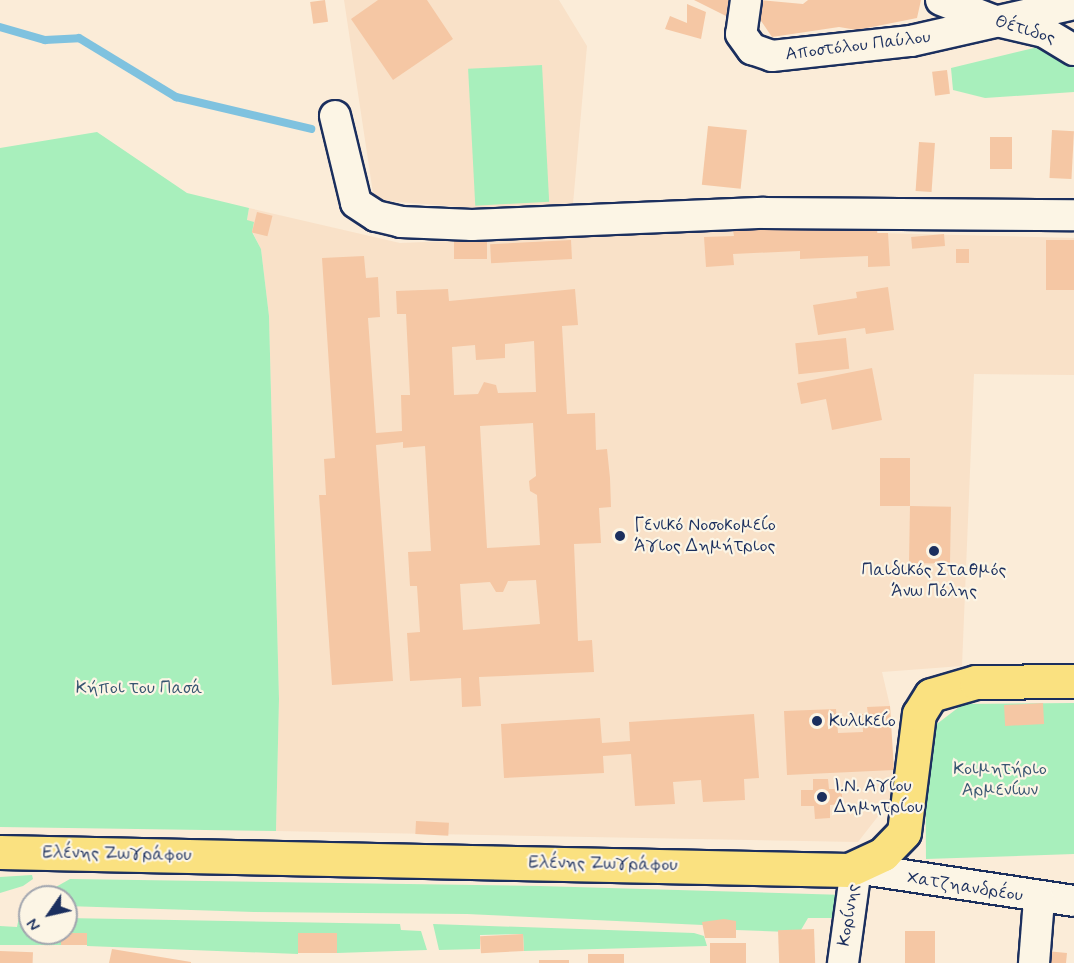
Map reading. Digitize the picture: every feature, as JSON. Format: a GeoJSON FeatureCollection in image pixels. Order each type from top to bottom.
{"type":"FeatureCollection","features":[{"type":"Feature","properties":{"kind":"main road","name":"Ελένης Ζωγράφου"},"geometry":{"type":"LineString","coordinates":[[0,852],[825,872],[856,868],[883,854],[904,832],[910,811],[919,714],[931,695],[976,682],[1074,681]]}},
{"type":"Feature","properties":{"kind":"street","name":"Θέτιδος"},"geometry":{"type":"LineString","coordinates":[[941,0],[1002,22],[1044,32],[1074,50]]}},
{"type":"Feature","properties":{"kind":"street"},"geometry":{"type":"LineString","coordinates":[[1002,22],[1074,4]]}},
{"type":"Feature","properties":{"kind":"street","name":"Αποστόλου Παύλου"},"geometry":{"type":"LineString","coordinates":[[743,8],[740,30],[747,45],[772,56],[911,41],[1002,22]]}},
{"type":"Feature","properties":{"kind":"street"},"geometry":{"type":"LineString","coordinates":[[335,116],[356,203],[376,216],[415,224],[764,213],[1074,215]]}},
{"type":"Feature","properties":{"kind":"street","name":"Χατζηανδρέου"},"geometry":{"type":"LineString","coordinates":[[856,868],[1039,899],[1074,901]]}},
{"type":"Feature","properties":{"kind":"street","name":"Κορίνης"},"geometry":{"type":"LineString","coordinates":[[843,963],[856,868]]}},
{"type":"Feature","properties":{"kind":"street"},"geometry":{"type":"LineString","coordinates":[[1034,963],[1039,899]]}},
{"type":"Feature","properties":{"kind":"shaded area"},"geometry":{"type":"Polygon","coordinates":[[[344,0],[559,0],[587,46],[573,204],[472,208],[374,200],[344,0]]]}},
{"type":"Feature","properties":{"kind":"shaded area","name":"Γενικό Νοσοκομείο Άγιος Δημήτριος"},"geometry":{"type":"Polygon","coordinates":[[[249,208],[400,243],[877,225],[878,233],[1074,238],[1074,375],[974,374],[962,666],[882,672],[890,706],[893,797],[858,842],[276,831],[279,699],[269,316],[261,249],[247,221],[249,208]]]}},
{"type":"Feature","properties":{"kind":"green space"},"geometry":{"type":"Polygon","coordinates":[[[1038,47],[1064,52],[1074,68],[1074,92],[985,98],[953,90],[951,68],[1038,47]]]}},
{"type":"Feature","properties":{"kind":"green space"},"geometry":{"type":"Polygon","coordinates":[[[542,65],[549,202],[475,206],[468,69],[542,65]]]}},
{"type":"Feature","properties":{"kind":"green space","name":"Κήποι του Πασά"},"geometry":{"type":"Polygon","coordinates":[[[97,132],[187,193],[249,208],[247,220],[254,222],[252,232],[261,249],[269,316],[279,699],[276,831],[0,827],[0,148],[97,132]]]}},
{"type":"Feature","properties":{"kind":"green space","name":"Κοιμητήριο Αρμενίων"},"geometry":{"type":"Polygon","coordinates":[[[1074,703],[1074,854],[926,859],[925,733],[963,704],[1074,703]]]}},
{"type":"Feature","properties":{"kind":"green space"},"geometry":{"type":"Polygon","coordinates":[[[32,875],[33,879],[24,885],[18,885],[18,888],[0,893],[0,877],[32,875]]]}},
{"type":"Feature","properties":{"kind":"green space"},"geometry":{"type":"Polygon","coordinates":[[[70,879],[540,886],[845,895],[842,918],[808,918],[801,930],[789,932],[736,930],[736,921],[703,925],[467,914],[254,912],[78,906],[78,885],[59,885],[70,879]]]}},
{"type":"Feature","properties":{"kind":"green space"},"geometry":{"type":"Polygon","coordinates":[[[78,918],[400,924],[401,930],[421,931],[427,950],[337,953],[337,934],[298,934],[298,954],[87,946],[87,933],[78,933],[78,918]]]}},
{"type":"Feature","properties":{"kind":"green space"},"geometry":{"type":"Polygon","coordinates":[[[18,922],[18,945],[0,945],[0,926],[17,927],[18,922]]]}},
{"type":"Feature","properties":{"kind":"green space"},"geometry":{"type":"Polygon","coordinates":[[[433,924],[694,933],[704,936],[707,946],[524,951],[523,934],[480,935],[480,949],[439,950],[433,924]]]}},
{"type":"Feature","properties":{"kind":"building"},"geometry":{"type":"Polygon","coordinates":[[[325,0],[328,22],[313,24],[310,2],[325,0]]]}},
{"type":"Feature","properties":{"kind":"building"},"geometry":{"type":"Polygon","coordinates":[[[378,0],[427,0],[453,39],[393,80],[351,19],[378,0]]]}},
{"type":"Feature","properties":{"kind":"building"},"geometry":{"type":"Polygon","coordinates":[[[694,0],[730,0],[733,2],[726,16],[694,0]]]}},
{"type":"Feature","properties":{"kind":"building"},"geometry":{"type":"Polygon","coordinates":[[[760,0],[803,4],[808,0],[921,0],[917,18],[857,30],[839,27],[772,37],[755,12],[760,0]]]}},
{"type":"Feature","properties":{"kind":"building"},"geometry":{"type":"Polygon","coordinates":[[[687,4],[706,12],[701,39],[665,29],[670,16],[687,23],[687,4]]]}},
{"type":"Feature","properties":{"kind":"building"},"geometry":{"type":"Polygon","coordinates":[[[947,70],[950,94],[935,96],[932,72],[947,70]]]}},
{"type":"Feature","properties":{"kind":"building"},"geometry":{"type":"Polygon","coordinates":[[[708,126],[747,130],[741,189],[702,185],[708,126]]]}},
{"type":"Feature","properties":{"kind":"building"},"geometry":{"type":"Polygon","coordinates":[[[1052,130],[1074,131],[1071,179],[1049,178],[1052,130]]]}},
{"type":"Feature","properties":{"kind":"building"},"geometry":{"type":"Polygon","coordinates":[[[990,137],[1012,137],[1012,169],[990,169],[990,137]]]}},
{"type":"Feature","properties":{"kind":"building"},"geometry":{"type":"Polygon","coordinates":[[[919,142],[935,143],[932,192],[916,191],[919,142]]]}},
{"type":"Feature","properties":{"kind":"building"},"geometry":{"type":"Polygon","coordinates":[[[257,212],[273,216],[267,236],[252,232],[257,212]]]}},
{"type":"Feature","properties":{"kind":"building"},"geometry":{"type":"Polygon","coordinates":[[[877,225],[877,233],[888,233],[890,266],[868,267],[868,256],[800,259],[800,251],[733,254],[734,265],[706,267],[704,237],[734,236],[733,230],[877,225]]]}},
{"type":"Feature","properties":{"kind":"building"},"geometry":{"type":"Polygon","coordinates":[[[944,234],[945,246],[912,249],[911,237],[944,234]]]}},
{"type":"Feature","properties":{"kind":"building"},"geometry":{"type":"Polygon","coordinates":[[[571,240],[572,259],[491,263],[490,244],[571,240]]]}},
{"type":"Feature","properties":{"kind":"building"},"geometry":{"type":"Polygon","coordinates":[[[1046,240],[1074,240],[1074,290],[1046,290],[1046,240]]]}},
{"type":"Feature","properties":{"kind":"building"},"geometry":{"type":"Polygon","coordinates":[[[454,241],[487,241],[487,259],[454,259],[454,241]]]}},
{"type":"Feature","properties":{"kind":"building"},"geometry":{"type":"Polygon","coordinates":[[[956,249],[969,249],[969,263],[956,263],[956,249]]]}},
{"type":"Feature","properties":{"kind":"building"},"geometry":{"type":"Polygon","coordinates":[[[364,256],[366,278],[378,277],[380,317],[368,318],[376,433],[402,431],[401,395],[410,395],[406,314],[397,314],[396,291],[448,289],[449,301],[575,289],[578,325],[562,326],[567,414],[595,413],[596,450],[607,449],[610,478],[611,507],[599,508],[601,543],[574,544],[578,641],[592,640],[594,672],[479,677],[481,706],[462,707],[461,678],[410,681],[407,633],[420,632],[417,586],[410,586],[408,552],[431,551],[425,446],[403,448],[403,442],[376,445],[393,681],[332,685],[319,495],[326,495],[324,459],[335,458],[322,258],[364,256]],[[534,341],[505,344],[505,358],[476,360],[475,345],[452,347],[454,395],[478,394],[484,382],[496,385],[498,393],[536,392],[534,341]],[[533,423],[480,426],[487,548],[540,545],[537,495],[530,491],[529,481],[536,476],[533,423]],[[536,580],[508,581],[503,592],[496,592],[490,582],[460,584],[463,630],[540,624],[536,580]]]}},
{"type":"Feature","properties":{"kind":"building"},"geometry":{"type":"Polygon","coordinates":[[[888,287],[894,330],[866,334],[865,328],[818,335],[813,305],[857,298],[856,292],[888,287]]]}},
{"type":"Feature","properties":{"kind":"building"},"geometry":{"type":"Polygon","coordinates":[[[846,338],[849,369],[799,374],[795,343],[846,338]]]}},
{"type":"Feature","properties":{"kind":"building"},"geometry":{"type":"Polygon","coordinates":[[[872,368],[882,420],[832,430],[826,399],[801,404],[797,383],[872,368]]]}},
{"type":"Feature","properties":{"kind":"building"},"geometry":{"type":"Polygon","coordinates":[[[880,458],[910,458],[910,506],[880,506],[880,458]]]}},
{"type":"Feature","properties":{"kind":"building"},"geometry":{"type":"Polygon","coordinates":[[[910,506],[951,507],[950,564],[909,563],[910,506]]]}},
{"type":"Feature","properties":{"kind":"building"},"geometry":{"type":"Polygon","coordinates":[[[1043,703],[1044,724],[1005,726],[1004,705],[1043,703]]]}},
{"type":"Feature","properties":{"kind":"building"},"geometry":{"type":"Polygon","coordinates":[[[890,706],[894,770],[787,775],[784,711],[836,709],[838,733],[863,732],[862,714],[868,714],[867,707],[890,706]]]}},
{"type":"Feature","properties":{"kind":"building"},"geometry":{"type":"Polygon","coordinates":[[[754,714],[759,778],[744,779],[745,800],[703,802],[701,780],[673,782],[675,804],[635,806],[631,754],[603,756],[604,773],[504,778],[501,724],[600,718],[602,743],[630,741],[629,722],[754,714]]]}},
{"type":"Feature","properties":{"kind":"building","name":"Ι.Ν. Αγίου Δημητρίου"},"geometry":{"type":"Polygon","coordinates":[[[813,779],[828,779],[829,789],[842,789],[842,804],[830,805],[830,818],[815,819],[814,806],[801,806],[801,790],[813,790],[813,779]]]}},
{"type":"Feature","properties":{"kind":"building"},"geometry":{"type":"Polygon","coordinates":[[[416,821],[449,823],[448,836],[415,834],[416,821]]]}},
{"type":"Feature","properties":{"kind":"building"},"geometry":{"type":"Polygon","coordinates":[[[724,919],[736,921],[736,938],[705,938],[702,922],[724,919]]]}},
{"type":"Feature","properties":{"kind":"building"},"geometry":{"type":"Polygon","coordinates":[[[814,929],[815,963],[779,963],[778,930],[814,929]]]}},
{"type":"Feature","properties":{"kind":"building"},"geometry":{"type":"Polygon","coordinates":[[[905,931],[935,931],[935,963],[905,963],[905,931]]]}},
{"type":"Feature","properties":{"kind":"building"},"geometry":{"type":"Polygon","coordinates":[[[78,933],[87,933],[87,945],[78,945],[78,933]]]}},
{"type":"Feature","properties":{"kind":"building"},"geometry":{"type":"Polygon","coordinates":[[[298,933],[337,933],[337,953],[298,953],[298,933]]]}},
{"type":"Feature","properties":{"kind":"building"},"geometry":{"type":"Polygon","coordinates":[[[523,934],[524,951],[481,953],[480,936],[523,934]]]}},
{"type":"Feature","properties":{"kind":"building"},"geometry":{"type":"Polygon","coordinates":[[[710,943],[746,943],[746,963],[710,963],[710,943]]]}},
{"type":"Feature","properties":{"kind":"building"},"geometry":{"type":"Polygon","coordinates":[[[112,949],[191,962],[191,963],[109,963],[112,949]]]}},
{"type":"Feature","properties":{"kind":"building"},"geometry":{"type":"Polygon","coordinates":[[[0,951],[33,952],[33,963],[0,963],[0,951]]]}},
{"type":"Feature","properties":{"kind":"building"},"geometry":{"type":"Polygon","coordinates":[[[1046,951],[1067,953],[1066,963],[1045,963],[1046,951]]]}},
{"type":"Feature","properties":{"kind":"building"},"geometry":{"type":"Polygon","coordinates":[[[588,954],[624,954],[624,963],[588,963],[588,954]]]}},
{"type":"Feature","properties":{"kind":"building"},"geometry":{"type":"Polygon","coordinates":[[[539,960],[569,960],[569,963],[539,963],[539,960]]]}},
{"type":"Feature","properties":{"kind":"waterway"},"geometry":{"type":"LineString","coordinates":[[0,27],[45,40],[79,38],[176,97],[311,129]]}},
{"type":"Feature","properties":{"kind":"place","name":"Γενικό Νοσοκομείο Άγιος Δημήτριος"},"geometry":{"type":"Point","coordinates":[620,536]}},
{"type":"Feature","properties":{"kind":"place","name":"Παιδικός Σταθμός Άνω Πόλης"},"geometry":{"type":"Point","coordinates":[934,551]}},
{"type":"Feature","properties":{"kind":"place","name":"Κυλικείο"},"geometry":{"type":"Point","coordinates":[817,721]}},
{"type":"Feature","properties":{"kind":"place","name":"Ι.Ν. Αγίου Δημητρίου"},"geometry":{"type":"Point","coordinates":[822,797]}}]}
